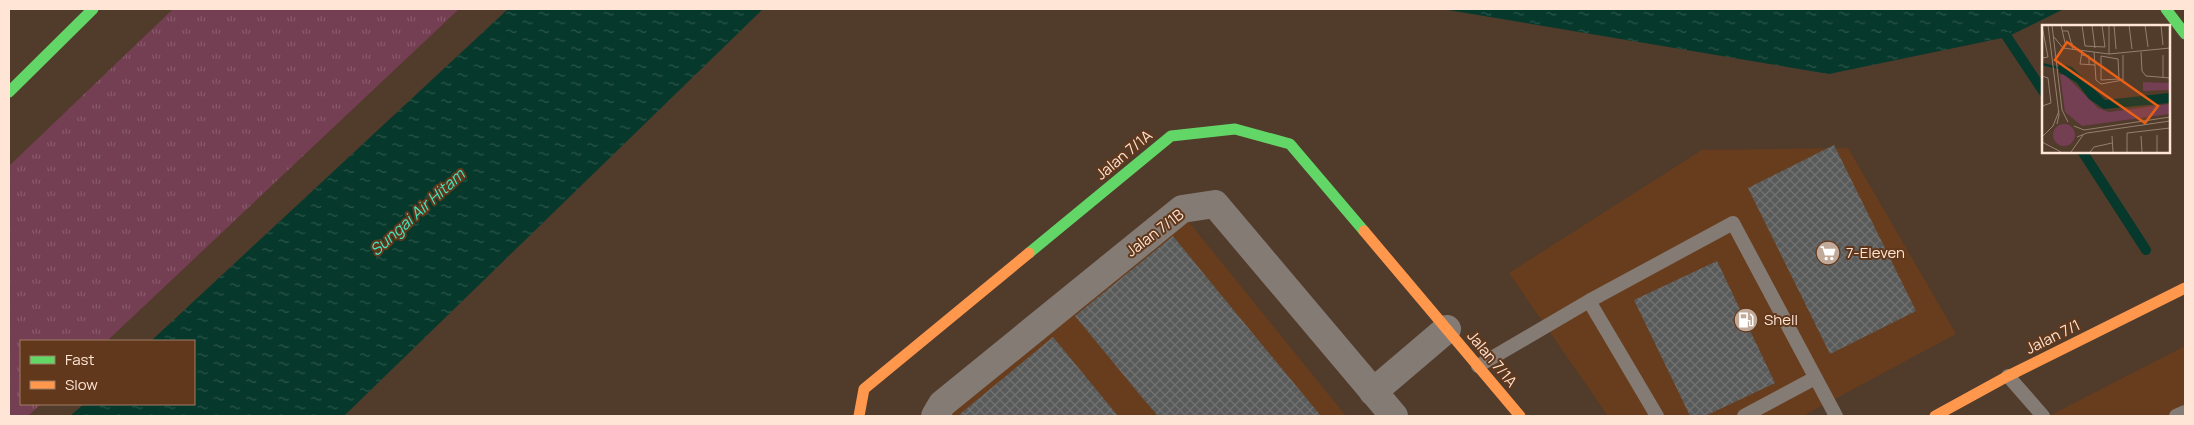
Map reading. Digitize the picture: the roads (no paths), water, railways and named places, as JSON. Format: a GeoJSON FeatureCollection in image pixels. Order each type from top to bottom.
{"type":"FeatureCollection","features":[{"type":"Feature","properties":{"kind":"street"},"geometry":{"type":"LineString","coordinates":[[9,92],[93,9]]}},
{"type":"Feature","properties":{"kind":"street"},"geometry":{"type":"LineString","coordinates":[[2166,9],[2185,34]]}},
{"type":"Feature","properties":{"kind":"street","name":"Jalan 7/1A"},"geometry":{"type":"LineString","coordinates":[[859,416],[864,390],[1171,136],[1236,129],[1290,144],[1520,416]]}},
{"type":"Feature","properties":{"kind":"street","name":"Jalan 7/1B"},"geometry":{"type":"LineString","coordinates":[[935,416],[942,404],[1182,209],[1215,204],[1394,416]]}},
{"type":"Feature","properties":{"kind":"street","name":"Jalan 7/1"},"geometry":{"type":"LineString","coordinates":[[1935,416],[2008,376],[2185,288]]}},
{"type":"Feature","properties":{"kind":"street"},"geometry":{"type":"LineString","coordinates":[[1372,392],[1447,329]]}},
{"type":"Feature","properties":{"kind":"lane"},"geometry":{"type":"LineString","coordinates":[[1478,366],[1589,301],[1733,223],[1836,416]]}},
{"type":"Feature","properties":{"kind":"lane"},"geometry":{"type":"LineString","coordinates":[[1589,301],[1657,416]]}},
{"type":"Feature","properties":{"kind":"lane"},"geometry":{"type":"LineString","coordinates":[[2008,376],[2043,416]]}},
{"type":"Feature","properties":{"kind":"lane"},"geometry":{"type":"LineString","coordinates":[[1744,416],[1815,378]]}},
{"type":"Feature","properties":{"kind":"lane"},"geometry":{"type":"LineString","coordinates":[[2176,416],[2185,412]]}},
{"type":"Feature","properties":{"kind":"water","name":"Sungai Air Hitam"},"geometry":{"type":"Polygon","coordinates":[[[508,9],[763,9],[344,416],[70,416],[83,405],[195,405],[195,340],[152,340],[508,9]]]}},
{"type":"Feature","properties":{"kind":"water"},"geometry":{"type":"Polygon","coordinates":[[[1442,9],[2064,9],[2007,37],[1829,74],[1442,9]]]}},
{"type":"Feature","properties":{"kind":"waterway"},"geometry":{"type":"LineString","coordinates":[[2007,37],[2042,90]]}},
{"type":"Feature","properties":{"kind":"waterway"},"geometry":{"type":"LineString","coordinates":[[2083,152],[2146,250]]}},
{"type":"Feature","properties":{"kind":"place","name":"7-Eleven"},"geometry":{"type":"Point","coordinates":[1828,253]}},
{"type":"Feature","properties":{"kind":"place","name":"Shell"},"geometry":{"type":"Point","coordinates":[1746,320]}}]}
